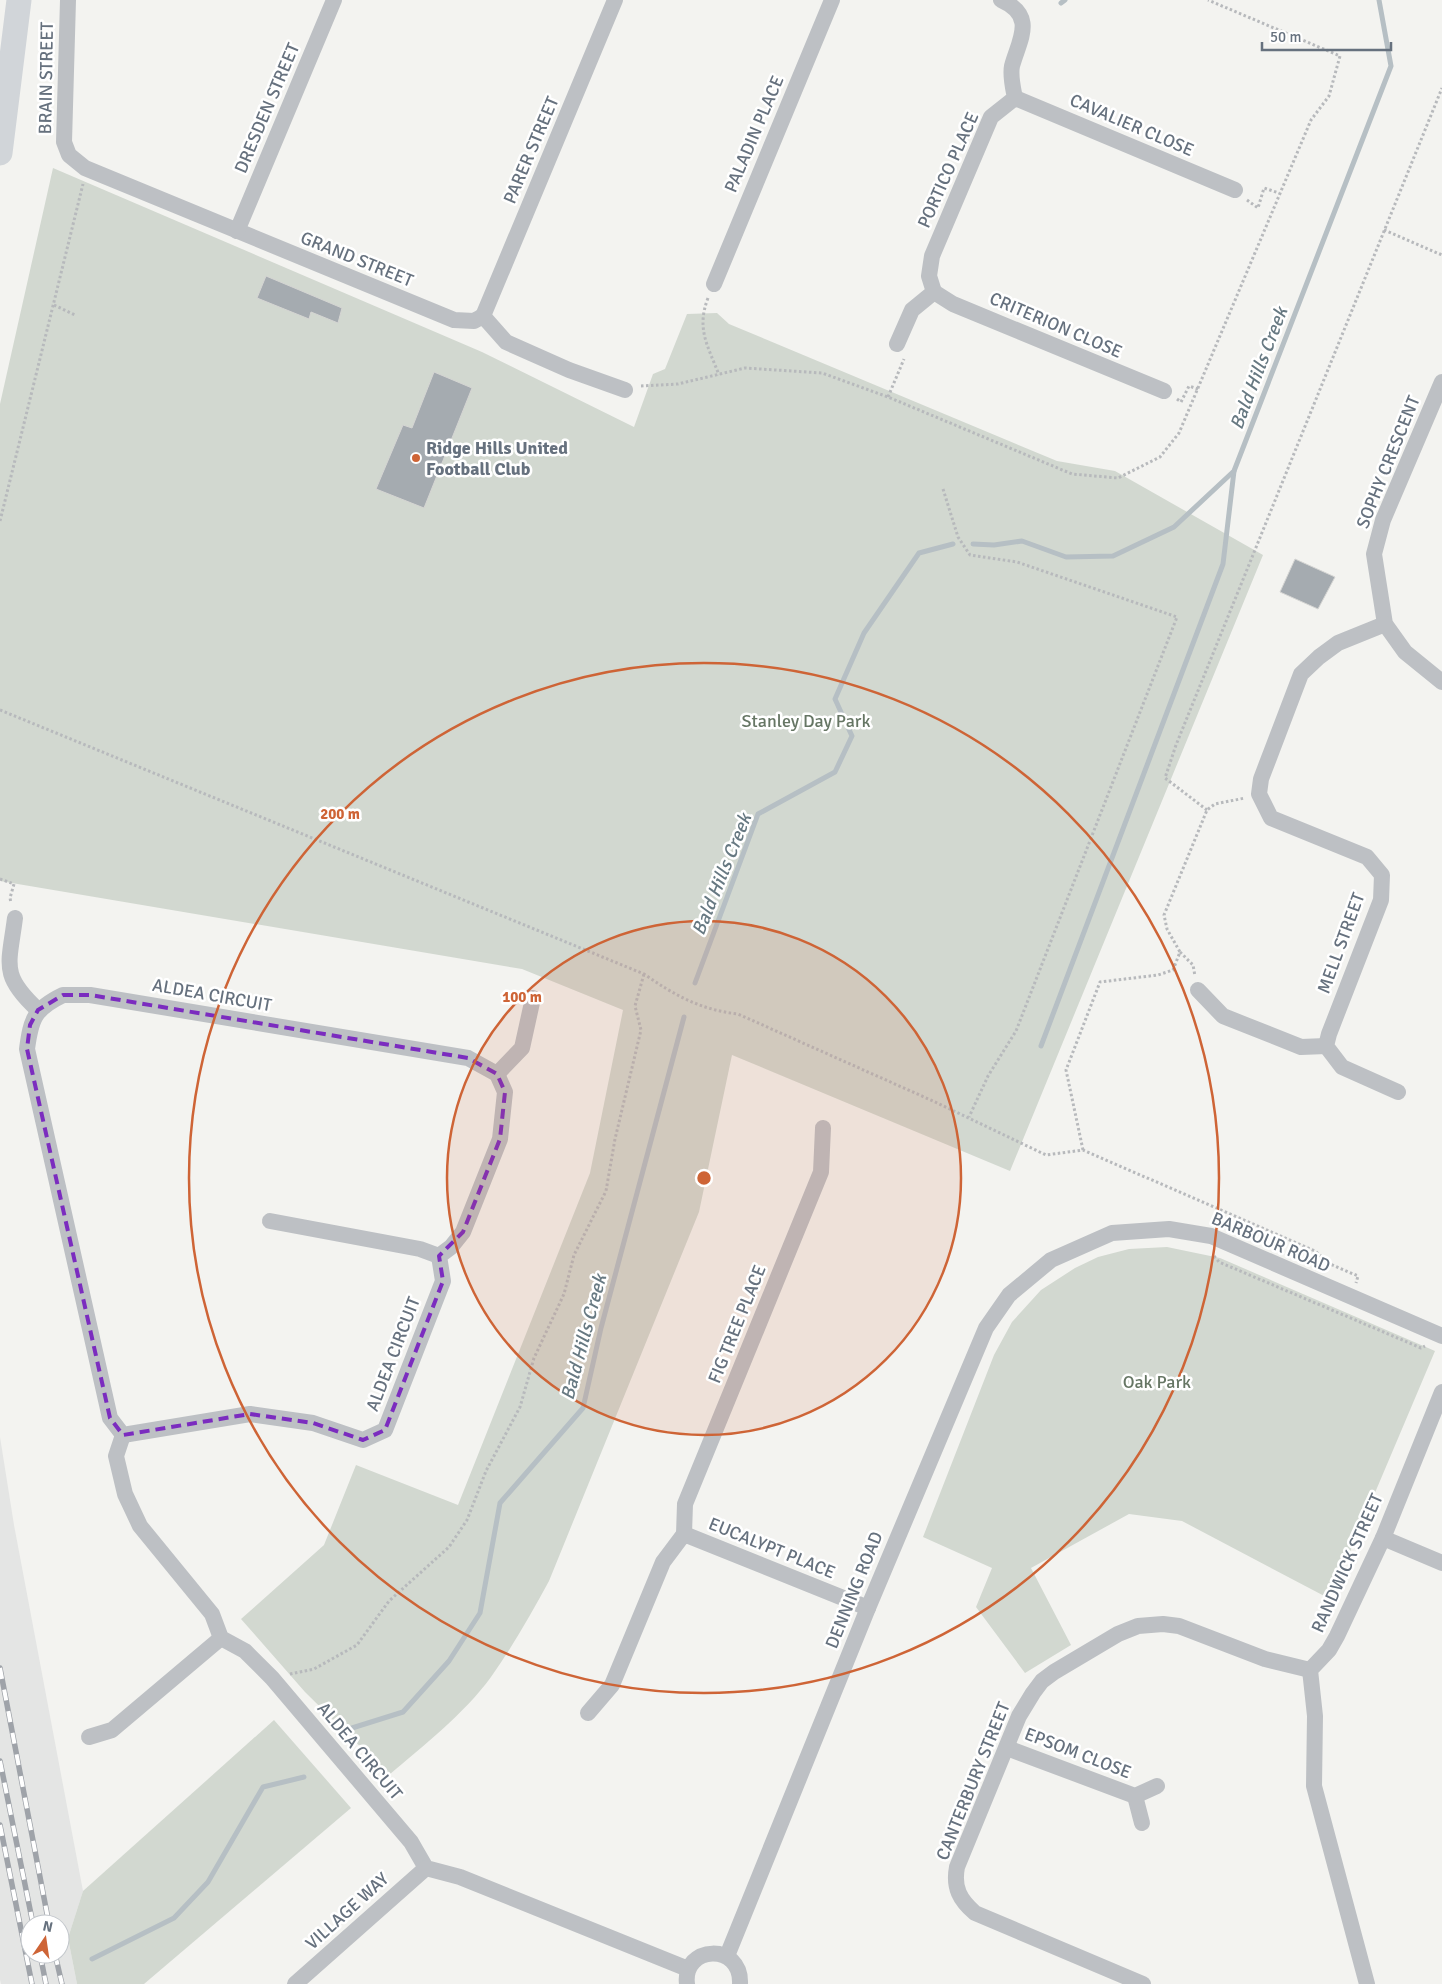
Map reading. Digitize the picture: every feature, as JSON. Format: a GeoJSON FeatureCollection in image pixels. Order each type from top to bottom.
{"type":"FeatureCollection","features":[{"type":"Feature","properties":{"kind":"highway"},"geometry":{"type":"LineString","coordinates":[[0,153],[19,0]]}},
{"type":"Feature","properties":{"kind":"street","name":"BRAIN STREET"},"geometry":{"type":"LineString","coordinates":[[68,0],[64,142],[69,155]]}},
{"type":"Feature","properties":{"kind":"street","name":"DRESDEN STREET"},"geometry":{"type":"LineString","coordinates":[[237,231],[334,0]]}},
{"type":"Feature","properties":{"kind":"street","name":"PARER STREET"},"geometry":{"type":"LineString","coordinates":[[483,316],[615,0]]}},
{"type":"Feature","properties":{"kind":"street","name":"PALADIN PLACE"},"geometry":{"type":"LineString","coordinates":[[714,284],[832,0]]}},
{"type":"Feature","properties":{"kind":"street"},"geometry":{"type":"LineString","coordinates":[[1002,0],[1016,9],[1023,22],[1023,37],[1012,68],[1015,98]]}},
{"type":"Feature","properties":{"kind":"street","name":"CAVALIER CLOSE"},"geometry":{"type":"LineString","coordinates":[[1015,98],[1234,190]]}},
{"type":"Feature","properties":{"kind":"street","name":"PORTICO PLACE"},"geometry":{"type":"LineString","coordinates":[[934,292],[929,276],[932,256],[991,117],[1015,98]]}},
{"type":"Feature","properties":{"kind":"street","name":"GRAND STREET"},"geometry":{"type":"LineString","coordinates":[[69,155],[85,168],[454,320],[474,321],[483,316]]}},
{"type":"Feature","properties":{"kind":"street"},"geometry":{"type":"LineString","coordinates":[[898,340],[912,310],[934,292]]}},
{"type":"Feature","properties":{"kind":"street","name":"CRITERION CLOSE"},"geometry":{"type":"LineString","coordinates":[[934,292],[953,304],[1164,391]]}},
{"type":"Feature","properties":{"kind":"street"},"geometry":{"type":"LineString","coordinates":[[483,316],[506,342],[569,370],[625,390]]}},
{"type":"Feature","properties":{"kind":"street","name":"SOPHY CRESCENT"},"geometry":{"type":"LineString","coordinates":[[1442,382],[1383,520],[1374,554],[1385,624],[1405,652],[1442,682]]}},
{"type":"Feature","properties":{"kind":"street"},"geometry":{"type":"LineString","coordinates":[[1259,794],[1261,779],[1301,674],[1319,656],[1338,643],[1385,624]]}},
{"type":"Feature","properties":{"kind":"street","name":"MELL STREET"},"geometry":{"type":"LineString","coordinates":[[1259,794],[1270,818],[1366,857],[1382,875],[1381,900],[1326,1046]]}},
{"type":"Feature","properties":{"kind":"street"},"geometry":{"type":"LineString","coordinates":[[15,918],[8,971],[20,994],[38,1010],[30,1025],[27,1049],[110,1418],[123,1435],[116,1456],[125,1494],[140,1526],[212,1614],[221,1638],[112,1730],[89,1737]]}},
{"type":"Feature","properties":{"kind":"street"},"geometry":{"type":"LineString","coordinates":[[1198,990],[1223,1016],[1301,1047],[1326,1046],[1342,1067],[1398,1092]]}},
{"type":"Feature","properties":{"kind":"street","name":"ALDEA CIRCUIT"},"geometry":{"type":"LineString","coordinates":[[38,1010],[46,1003],[63,995],[90,995],[468,1058],[497,1074]]}},
{"type":"Feature","properties":{"kind":"street"},"geometry":{"type":"LineString","coordinates":[[270,1221],[420,1248],[439,1256],[451,1247],[463,1232],[500,1139],[505,1092],[497,1074],[522,1048],[533,998]]}},
{"type":"Feature","properties":{"kind":"street","name":"FIG TREE PLACE"},"geometry":{"type":"LineString","coordinates":[[684,1534],[685,1504],[821,1172],[823,1128]]}},
{"type":"Feature","properties":{"kind":"street","name":"BARBOUR ROAD"},"geometry":{"type":"LineString","coordinates":[[1051,1260],[1112,1233],[1169,1229],[1201,1234],[1442,1336]]}},
{"type":"Feature","properties":{"kind":"street","name":"ALDEA CIRCUIT"},"geometry":{"type":"LineString","coordinates":[[123,1435],[250,1414],[313,1423],[363,1440],[385,1430],[443,1281],[439,1256]]}},
{"type":"Feature","properties":{"kind":"street","name":"DENNING ROAD"},"geometry":{"type":"LineString","coordinates":[[727,1956],[868,1608],[986,1328],[1009,1295],[1051,1260]]}},
{"type":"Feature","properties":{"kind":"street","name":"RANDWICK STREET"},"geometry":{"type":"LineString","coordinates":[[1310,1670],[1329,1650],[1337,1636],[1382,1538],[1442,1392]]}},
{"type":"Feature","properties":{"kind":"street","name":"EUCALYPT PLACE"},"geometry":{"type":"LineString","coordinates":[[588,1713],[612,1685],[662,1562],[684,1534],[868,1608]]}},
{"type":"Feature","properties":{"kind":"street"},"geometry":{"type":"LineString","coordinates":[[1382,1538],[1442,1563]]}},
{"type":"Feature","properties":{"kind":"street","name":"CANTERBURY STREET"},"geometry":{"type":"LineString","coordinates":[[1143,1984],[975,1913],[965,1904],[958,1892],[955,1879],[957,1867],[1019,1716],[1042,1681],[1118,1634],[1138,1626],[1163,1624],[1178,1626],[1265,1659],[1310,1670]]}},
{"type":"Feature","properties":{"kind":"street","name":"ALDEA CIRCUIT"},"geometry":{"type":"LineString","coordinates":[[221,1638],[245,1651],[272,1678],[411,1842],[426,1868]]}},
{"type":"Feature","properties":{"kind":"street"},"geometry":{"type":"LineString","coordinates":[[1310,1670],[1315,1716],[1314,1786],[1367,1984]]}},
{"type":"Feature","properties":{"kind":"street","name":"EPSOM CLOSE"},"geometry":{"type":"LineString","coordinates":[[1007,1748],[1135,1796],[1157,1786]]}},
{"type":"Feature","properties":{"kind":"street","name":"EPSOM CLOSE"},"geometry":{"type":"LineString","coordinates":[[1135,1796],[1142,1823]]}},
{"type":"Feature","properties":{"kind":"street"},"geometry":{"type":"LineString","coordinates":[[426,1868],[460,1877],[688,1977],[693,1962],[709,1953],[727,1956],[738,1968],[740,1984]]}},
{"type":"Feature","properties":{"kind":"street","name":"VILLAGE WAY"},"geometry":{"type":"LineString","coordinates":[[295,1984],[426,1868]]}},
{"type":"Feature","properties":{"kind":"path"},"geometry":{"type":"LineString","coordinates":[[625,390],[647,385],[678,384],[746,368],[822,373],[888,397],[1072,474],[1118,478],[1160,456],[1179,433],[1311,120],[1329,96],[1340,56],[1208,0]]}},
{"type":"Feature","properties":{"kind":"path"},"geometry":{"type":"LineString","coordinates":[[1207,810],[1165,778],[1176,745],[1442,88]]}},
{"type":"Feature","properties":{"kind":"path"},"geometry":{"type":"LineString","coordinates":[[0,521],[78,208],[85,168]]}},
{"type":"Feature","properties":{"kind":"path"},"geometry":{"type":"LineString","coordinates":[[1234,190],[1258,208],[1264,188],[1280,193]]}},
{"type":"Feature","properties":{"kind":"path"},"geometry":{"type":"LineString","coordinates":[[1384,230],[1442,255]]}},
{"type":"Feature","properties":{"kind":"path"},"geometry":{"type":"LineString","coordinates":[[714,284],[704,310],[702,330],[719,375]]}},
{"type":"Feature","properties":{"kind":"path"},"geometry":{"type":"LineString","coordinates":[[54,305],[75,315]]}},
{"type":"Feature","properties":{"kind":"path"},"geometry":{"type":"LineString","coordinates":[[888,397],[910,346],[898,340]]}},
{"type":"Feature","properties":{"kind":"path"},"geometry":{"type":"LineString","coordinates":[[943,489],[958,537],[970,555],[1017,562],[1177,617],[1016,1031],[988,1076],[969,1117]]}},
{"type":"Feature","properties":{"kind":"path"},"geometry":{"type":"LineString","coordinates":[[0,710],[644,974],[669,992],[712,1011],[738,1014],[969,1117],[1046,1155],[1083,1150],[1314,1251],[1330,1264],[1358,1276]]}},
{"type":"Feature","properties":{"kind":"path"},"geometry":{"type":"LineString","coordinates":[[1198,990],[1192,965],[1180,952],[1167,929],[1164,915],[1207,810],[1215,804],[1259,794]]}},
{"type":"Feature","properties":{"kind":"path"},"geometry":{"type":"LineString","coordinates":[[0,879],[14,884],[10,898],[15,918]]}},
{"type":"Feature","properties":{"kind":"path"},"geometry":{"type":"LineString","coordinates":[[1083,1150],[1066,1070],[1100,982],[1158,975],[1173,970],[1180,952]]}},
{"type":"Feature","properties":{"kind":"path"},"geometry":{"type":"LineString","coordinates":[[272,1678],[314,1669],[357,1645],[389,1601],[449,1547],[467,1520],[486,1471],[520,1407],[534,1358],[564,1294],[574,1255],[606,1191],[615,1139],[641,1030],[635,1006],[644,974]]}},
{"type":"Feature","properties":{"kind":"path"},"geometry":{"type":"LineString","coordinates":[[1213,1255],[1219,1262],[1421,1348],[1428,1345]]}},
{"type":"Feature","properties":{"kind":"highlighted area"},"geometry":{"type":"Polygon","coordinates":[[[63,995],[90,995],[468,1058],[497,1074],[505,1092],[500,1139],[463,1232],[439,1256],[443,1281],[385,1430],[363,1440],[313,1423],[250,1414],[123,1435],[110,1418],[105,1398],[27,1049],[30,1025],[38,1010],[63,995]]]}},
{"type":"Feature","properties":{"kind":"shaded area"},"geometry":{"type":"Polygon","coordinates":[[[0,1437],[14,1525],[83,1891],[70,1932],[70,1914],[20,1914],[20,1964],[70,1964],[70,1948],[77,1984],[1,1984],[0,1437]]]}},
{"type":"Feature","properties":{"kind":"green space","name":"Stanley Day Park"},"geometry":{"type":"Polygon","coordinates":[[[53,168],[482,352],[634,427],[653,374],[665,369],[687,314],[717,313],[729,324],[1057,461],[1115,471],[1263,555],[1010,1171],[732,1055],[699,1212],[549,1581],[529,1618],[481,1690],[443,1729],[389,1775],[305,1692],[241,1619],[324,1545],[356,1465],[458,1505],[590,1173],[623,1010],[522,969],[0,881],[0,404],[53,168]]]}},
{"type":"Feature","properties":{"kind":"green space","name":"Oak Park"},"geometry":{"type":"Polygon","coordinates":[[[1167,1247],[1220,1258],[1435,1351],[1330,1599],[1182,1521],[1129,1514],[1031,1568],[1071,1645],[1025,1673],[976,1607],[992,1568],[923,1537],[994,1355],[1012,1322],[1041,1290],[1075,1268],[1098,1257],[1129,1249],[1167,1247]]]}},
{"type":"Feature","properties":{"kind":"green space"},"geometry":{"type":"Polygon","coordinates":[[[274,1720],[351,1808],[144,1984],[77,1984],[70,1948],[70,1932],[83,1891],[274,1720]]]}},
{"type":"Feature","properties":{"kind":"building"},"geometry":{"type":"Polygon","coordinates":[[[266,276],[342,308],[338,323],[311,312],[309,319],[257,298],[266,276]]]}},
{"type":"Feature","properties":{"kind":"building","name":"Ridge Hills United Football Club"},"geometry":{"type":"Polygon","coordinates":[[[434,372],[472,388],[424,508],[376,489],[403,425],[412,428],[434,372]]]}},
{"type":"Feature","properties":{"kind":"building"},"geometry":{"type":"Polygon","coordinates":[[[1295,559],[1335,577],[1318,609],[1280,592],[1295,559]]]}},
{"type":"Feature","properties":{"kind":"waterway"},"geometry":{"type":"LineString","coordinates":[[1061,3],[1065,0]]}},
{"type":"Feature","properties":{"kind":"waterway","name":"Bald Hills Creek"},"geometry":{"type":"LineString","coordinates":[[973,544],[994,545],[1022,541],[1066,557],[1113,556],[1174,527],[1234,471],[1391,66],[1379,0]]}},
{"type":"Feature","properties":{"kind":"waterway"},"geometry":{"type":"LineString","coordinates":[[1041,1046],[1223,564],[1234,471]]}},
{"type":"Feature","properties":{"kind":"waterway","name":"Bald Hills Creek"},"geometry":{"type":"LineString","coordinates":[[695,983],[758,814],[835,772],[852,736],[835,699],[864,633],[919,553],[953,544]]}},
{"type":"Feature","properties":{"kind":"waterway","name":"Bald Hills Creek"},"geometry":{"type":"LineString","coordinates":[[352,1728],[403,1712],[449,1661],[480,1613],[500,1503],[583,1408],[601,1328],[684,1017]]}},
{"type":"Feature","properties":{"kind":"waterway","name":"Bald Hills Creek"},"geometry":{"type":"LineString","coordinates":[[92,1959],[174,1918],[208,1882],[263,1787],[304,1777]]}},
{"type":"Feature","properties":{"kind":"railway"},"geometry":{"type":"LineString","coordinates":[[0,1668],[47,1914]]}},
{"type":"Feature","properties":{"kind":"railway"},"geometry":{"type":"LineString","coordinates":[[0,1761],[31,1914]]}},
{"type":"Feature","properties":{"kind":"railway"},"geometry":{"type":"LineString","coordinates":[[0,1825],[32,1984]]}},
{"type":"Feature","properties":{"kind":"railway"},"geometry":{"type":"LineString","coordinates":[[42,1964],[46,1984]]}},
{"type":"Feature","properties":{"kind":"railway"},"geometry":{"type":"LineString","coordinates":[[57,1964],[62,1984]]}},
{"type":"Feature","properties":{"kind":"place","name":"Ridge Hills United Football Club"},"geometry":{"type":"Point","coordinates":[416,458]}}]}
